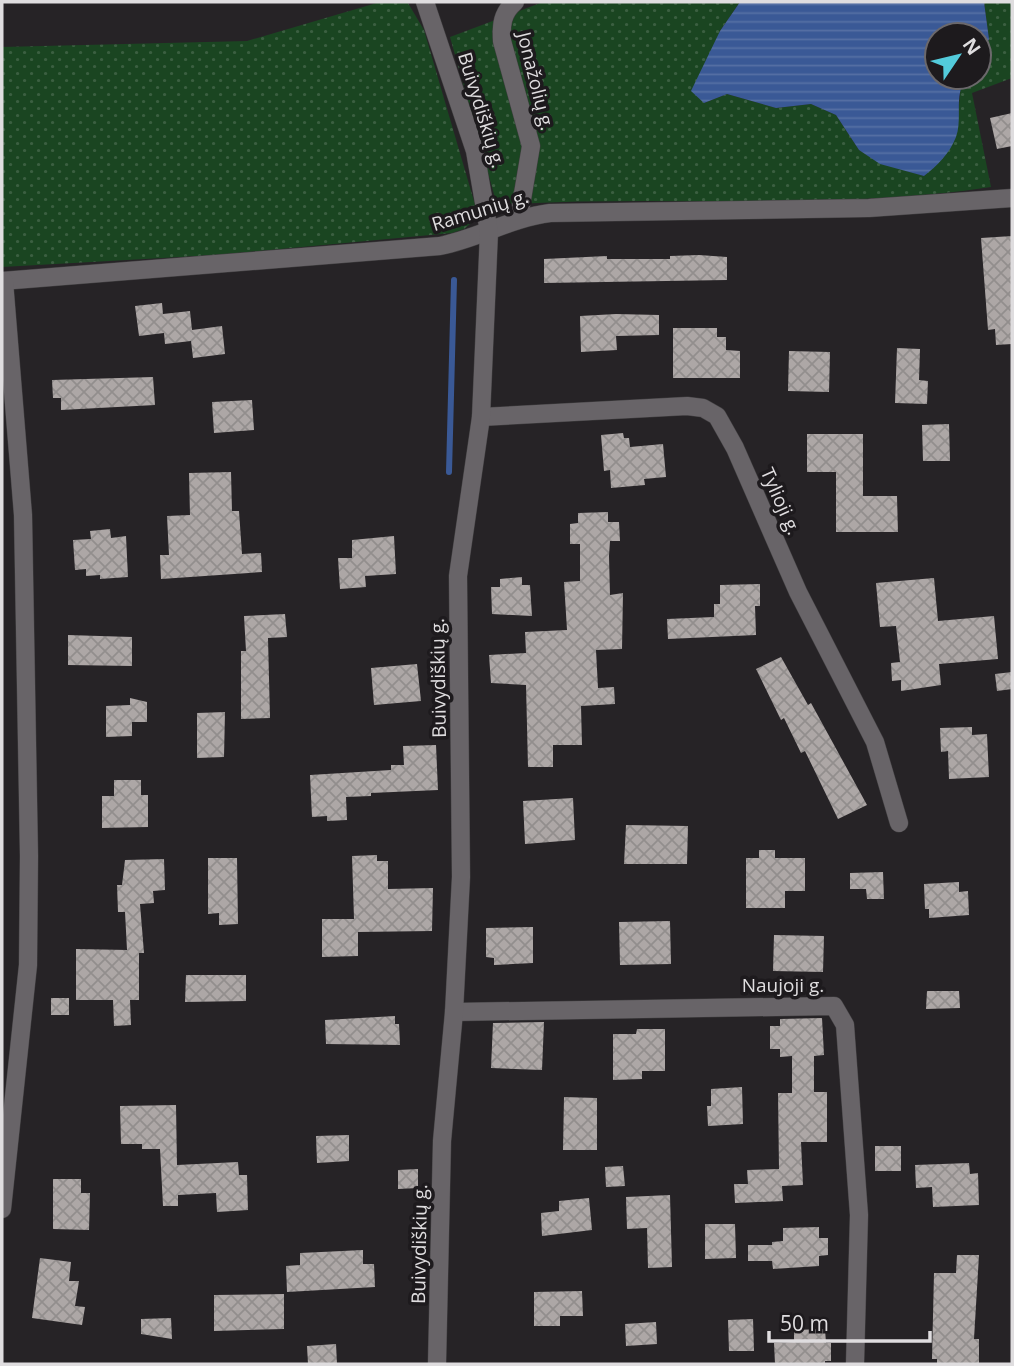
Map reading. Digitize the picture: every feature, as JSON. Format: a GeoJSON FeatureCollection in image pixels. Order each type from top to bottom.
{"type":"FeatureCollection","features":[{"type":"Feature","properties":{"kind":"street","name":"Buivydiškių g."},"geometry":{"type":"LineString","coordinates":[[425,2],[475,151],[489,232],[481,417],[458,576],[461,877],[454,1012],[442,1141],[438,1364]]}},
{"type":"Feature","properties":{"kind":"street","name":"Jonažolių g."},"geometry":{"type":"LineString","coordinates":[[515,2],[507,9],[501,24],[502,41],[531,146],[520,217]]}},
{"type":"Feature","properties":{"kind":"street","name":"Ramunių g."},"geometry":{"type":"LineString","coordinates":[[3,281],[428,248],[464,241],[520,217],[550,212],[869,208],[1012,198]]}},
{"type":"Feature","properties":{"kind":"street"},"geometry":{"type":"LineString","coordinates":[[2,1209],[8,1083],[28,965],[29,856],[23,515],[3,281]]}},
{"type":"Feature","properties":{"kind":"street","name":"Tylioji g."},"geometry":{"type":"LineString","coordinates":[[481,417],[687,406],[703,408],[717,416],[735,448],[798,592],[875,742],[899,822]]}},
{"type":"Feature","properties":{"kind":"street","name":"Naujoji g."},"geometry":{"type":"LineString","coordinates":[[454,1012],[834,1006],[845,1025],[859,1215],[855,1364]]}},
{"type":"Feature","properties":{"kind":"green space"},"geometry":{"type":"Polygon","coordinates":[[[380,2],[408,3],[424,30],[476,208],[476,219],[464,229],[452,233],[216,255],[2,267],[2,47],[247,41],[380,2]]]}},
{"type":"Feature","properties":{"kind":"green space"},"geometry":{"type":"Polygon","coordinates":[[[543,2],[740,2],[720,31],[704,103],[727,94],[776,108],[811,104],[836,115],[859,150],[880,163],[924,176],[956,136],[960,91],[977,91],[972,93],[991,187],[868,199],[497,205],[450,37],[543,2]]]}},
{"type":"Feature","properties":{"kind":"green space"},"geometry":{"type":"Polygon","coordinates":[[[984,2],[1012,2],[1012,78],[993,85],[993,21],[987,21],[984,2]]]}},
{"type":"Feature","properties":{"kind":"water"},"geometry":{"type":"Polygon","coordinates":[[[740,2],[984,2],[987,21],[923,21],[923,91],[960,91],[956,137],[947,154],[924,176],[880,164],[859,150],[836,115],[811,104],[776,108],[727,94],[704,103],[691,91],[720,31],[740,2]]]}},
{"type":"Feature","properties":{"kind":"building"},"geometry":{"type":"Polygon","coordinates":[[[1012,113],[1012,146],[997,149],[990,118],[1012,113]]]}},
{"type":"Feature","properties":{"kind":"building"},"geometry":{"type":"Polygon","coordinates":[[[1012,236],[1012,344],[996,345],[995,329],[988,330],[981,238],[1012,236]]]}},
{"type":"Feature","properties":{"kind":"building"},"geometry":{"type":"Polygon","coordinates":[[[607,256],[607,259],[670,259],[670,256],[727,257],[727,280],[544,283],[544,259],[607,256]]]}},
{"type":"Feature","properties":{"kind":"building"},"geometry":{"type":"Polygon","coordinates":[[[162,303],[163,314],[190,311],[192,330],[222,326],[225,354],[193,358],[191,341],[165,344],[164,333],[139,336],[135,306],[162,303]]]}},
{"type":"Feature","properties":{"kind":"building"},"geometry":{"type":"Polygon","coordinates":[[[659,315],[659,335],[616,336],[617,350],[581,352],[580,316],[659,315]]]}},
{"type":"Feature","properties":{"kind":"building"},"geometry":{"type":"Polygon","coordinates":[[[673,328],[717,328],[717,337],[726,337],[726,350],[740,351],[740,378],[673,378],[673,328]]]}},
{"type":"Feature","properties":{"kind":"building"},"geometry":{"type":"Polygon","coordinates":[[[897,348],[920,349],[919,380],[928,381],[927,404],[895,403],[897,348]]]}},
{"type":"Feature","properties":{"kind":"building"},"geometry":{"type":"Polygon","coordinates":[[[789,351],[830,352],[829,392],[788,391],[789,351]]]}},
{"type":"Feature","properties":{"kind":"building"},"geometry":{"type":"Polygon","coordinates":[[[153,377],[155,405],[61,410],[61,398],[53,398],[52,380],[153,377]]]}},
{"type":"Feature","properties":{"kind":"building"},"geometry":{"type":"Polygon","coordinates":[[[252,400],[254,430],[214,433],[212,402],[252,400]]]}},
{"type":"Feature","properties":{"kind":"building"},"geometry":{"type":"Polygon","coordinates":[[[949,424],[950,461],[923,461],[922,425],[949,424]]]}},
{"type":"Feature","properties":{"kind":"building"},"geometry":{"type":"Polygon","coordinates":[[[623,433],[624,438],[629,438],[630,447],[663,444],[666,477],[644,479],[645,485],[611,488],[610,470],[604,471],[601,435],[623,433]]]}},
{"type":"Feature","properties":{"kind":"building"},"geometry":{"type":"Polygon","coordinates":[[[807,434],[863,434],[863,496],[897,496],[898,532],[836,532],[836,472],[807,472],[807,434]]]}},
{"type":"Feature","properties":{"kind":"building"},"geometry":{"type":"Polygon","coordinates":[[[231,472],[232,511],[239,511],[242,554],[261,553],[262,572],[161,579],[160,555],[169,555],[167,516],[190,515],[189,473],[231,472]]]}},
{"type":"Feature","properties":{"kind":"building"},"geometry":{"type":"Polygon","coordinates":[[[608,512],[608,522],[619,522],[620,541],[610,541],[609,556],[610,595],[623,593],[622,649],[596,650],[598,688],[614,687],[615,704],[581,706],[582,745],[553,745],[553,767],[528,767],[526,685],[491,683],[489,655],[526,653],[525,632],[567,630],[564,582],[580,581],[580,544],[570,544],[570,524],[578,523],[578,513],[608,512]]]}},
{"type":"Feature","properties":{"kind":"building"},"geometry":{"type":"Polygon","coordinates":[[[110,529],[111,538],[126,536],[128,577],[100,579],[100,575],[86,576],[86,569],[75,570],[73,540],[91,539],[90,531],[110,529]]]}},
{"type":"Feature","properties":{"kind":"building"},"geometry":{"type":"Polygon","coordinates":[[[394,536],[396,574],[365,576],[366,587],[340,589],[338,558],[352,558],[352,540],[394,536]]]}},
{"type":"Feature","properties":{"kind":"building"},"geometry":{"type":"Polygon","coordinates":[[[522,577],[522,585],[530,585],[532,616],[492,614],[491,587],[500,587],[500,579],[522,577]]]}},
{"type":"Feature","properties":{"kind":"building"},"geometry":{"type":"Polygon","coordinates":[[[934,578],[938,621],[994,616],[998,659],[939,664],[941,685],[901,691],[901,680],[892,681],[891,663],[900,662],[896,626],[880,627],[876,583],[934,578]]]}},
{"type":"Feature","properties":{"kind":"building"},"geometry":{"type":"Polygon","coordinates":[[[760,584],[760,606],[755,606],[756,635],[668,639],[667,619],[714,617],[714,604],[720,604],[720,585],[760,584]]]}},
{"type":"Feature","properties":{"kind":"building"},"geometry":{"type":"Polygon","coordinates":[[[285,614],[287,637],[268,638],[270,718],[241,719],[241,651],[246,651],[244,616],[285,614]]]}},
{"type":"Feature","properties":{"kind":"building"},"geometry":{"type":"Polygon","coordinates":[[[68,635],[132,637],[132,666],[68,665],[68,635]]]}},
{"type":"Feature","properties":{"kind":"building"},"geometry":{"type":"Polygon","coordinates":[[[781,657],[808,705],[811,703],[867,805],[838,819],[805,751],[801,753],[784,718],[781,720],[756,669],[781,657]]]}},
{"type":"Feature","properties":{"kind":"building"},"geometry":{"type":"Polygon","coordinates":[[[417,664],[421,701],[374,705],[371,668],[417,664]]]}},
{"type":"Feature","properties":{"kind":"building"},"geometry":{"type":"Polygon","coordinates":[[[1012,672],[1012,689],[997,691],[995,674],[1012,672]]]}},
{"type":"Feature","properties":{"kind":"building"},"geometry":{"type":"Polygon","coordinates":[[[130,698],[147,702],[147,722],[132,722],[132,736],[106,737],[106,706],[130,705],[130,698]]]}},
{"type":"Feature","properties":{"kind":"building"},"geometry":{"type":"Polygon","coordinates":[[[225,712],[224,757],[197,758],[197,713],[225,712]]]}},
{"type":"Feature","properties":{"kind":"building"},"geometry":{"type":"Polygon","coordinates":[[[972,727],[972,735],[987,734],[989,777],[949,779],[948,751],[941,752],[940,728],[972,727]]]}},
{"type":"Feature","properties":{"kind":"building"},"geometry":{"type":"Polygon","coordinates":[[[436,745],[438,790],[346,797],[347,820],[327,821],[327,816],[312,817],[310,775],[391,770],[391,765],[404,765],[403,746],[436,745]]]}},
{"type":"Feature","properties":{"kind":"building"},"geometry":{"type":"Polygon","coordinates":[[[114,780],[141,780],[141,795],[148,795],[148,827],[102,828],[102,796],[114,796],[114,780]]]}},
{"type":"Feature","properties":{"kind":"building"},"geometry":{"type":"Polygon","coordinates":[[[573,798],[575,840],[525,844],[523,801],[573,798]]]}},
{"type":"Feature","properties":{"kind":"building"},"geometry":{"type":"Polygon","coordinates":[[[626,825],[688,826],[687,864],[624,864],[626,825]]]}},
{"type":"Feature","properties":{"kind":"building"},"geometry":{"type":"Polygon","coordinates":[[[759,850],[775,850],[775,858],[805,858],[805,891],[785,891],[785,908],[746,908],[746,858],[759,858],[759,850]]]}},
{"type":"Feature","properties":{"kind":"building"},"geometry":{"type":"Polygon","coordinates":[[[377,855],[377,861],[388,861],[388,889],[433,888],[432,931],[358,932],[358,956],[322,957],[322,919],[354,919],[352,856],[377,855]]]}},
{"type":"Feature","properties":{"kind":"building"},"geometry":{"type":"Polygon","coordinates":[[[208,858],[237,858],[238,924],[219,925],[219,913],[208,914],[208,858]]]}},
{"type":"Feature","properties":{"kind":"building"},"geometry":{"type":"Polygon","coordinates":[[[164,859],[165,890],[153,891],[154,903],[140,904],[144,953],[139,953],[139,1000],[130,1000],[131,1025],[114,1026],[113,1000],[76,1000],[76,949],[127,950],[125,912],[118,912],[117,885],[122,885],[125,860],[164,859]]]}},
{"type":"Feature","properties":{"kind":"building"},"geometry":{"type":"Polygon","coordinates":[[[883,872],[884,899],[867,899],[866,889],[850,889],[850,873],[883,872]]]}},
{"type":"Feature","properties":{"kind":"building"},"geometry":{"type":"Polygon","coordinates":[[[959,882],[959,892],[968,891],[969,915],[929,918],[929,909],[925,909],[924,884],[959,882]]]}},
{"type":"Feature","properties":{"kind":"building"},"geometry":{"type":"Polygon","coordinates":[[[670,921],[671,964],[620,965],[619,922],[670,921]]]}},
{"type":"Feature","properties":{"kind":"building"},"geometry":{"type":"Polygon","coordinates":[[[533,927],[533,963],[494,965],[494,958],[486,957],[486,928],[533,927]]]}},
{"type":"Feature","properties":{"kind":"building"},"geometry":{"type":"Polygon","coordinates":[[[774,935],[824,936],[823,972],[773,971],[774,935]]]}},
{"type":"Feature","properties":{"kind":"building"},"geometry":{"type":"Polygon","coordinates":[[[186,975],[246,975],[246,1001],[185,1002],[186,975]]]}},
{"type":"Feature","properties":{"kind":"building"},"geometry":{"type":"Polygon","coordinates":[[[927,991],[959,991],[960,1008],[926,1009],[927,991]]]}},
{"type":"Feature","properties":{"kind":"building"},"geometry":{"type":"Polygon","coordinates":[[[51,998],[69,998],[69,1015],[51,1015],[51,998]]]}},
{"type":"Feature","properties":{"kind":"building"},"geometry":{"type":"Polygon","coordinates":[[[395,1016],[395,1024],[399,1024],[400,1045],[326,1044],[325,1020],[395,1016]]]}},
{"type":"Feature","properties":{"kind":"building"},"geometry":{"type":"Polygon","coordinates":[[[822,1018],[824,1055],[814,1056],[814,1092],[827,1092],[827,1142],[801,1142],[803,1185],[782,1186],[783,1201],[735,1203],[734,1184],[748,1184],[747,1170],[779,1169],[778,1093],[792,1093],[792,1056],[780,1057],[780,1049],[770,1049],[770,1026],[780,1026],[780,1019],[822,1018]]]}},
{"type":"Feature","properties":{"kind":"building"},"geometry":{"type":"Polygon","coordinates":[[[544,1022],[542,1070],[491,1068],[493,1023],[544,1022]]]}},
{"type":"Feature","properties":{"kind":"building"},"geometry":{"type":"Polygon","coordinates":[[[637,1029],[665,1029],[665,1071],[642,1071],[642,1079],[613,1080],[613,1034],[636,1034],[637,1029]]]}},
{"type":"Feature","properties":{"kind":"building"},"geometry":{"type":"Polygon","coordinates":[[[742,1087],[743,1124],[708,1126],[707,1106],[711,1106],[711,1089],[742,1087]]]}},
{"type":"Feature","properties":{"kind":"building"},"geometry":{"type":"Polygon","coordinates":[[[564,1097],[597,1098],[597,1150],[563,1150],[564,1097]]]}},
{"type":"Feature","properties":{"kind":"building"},"geometry":{"type":"Polygon","coordinates":[[[176,1105],[177,1165],[238,1162],[239,1175],[247,1175],[248,1210],[217,1212],[216,1193],[178,1195],[178,1206],[163,1206],[160,1149],[142,1149],[142,1144],[121,1144],[120,1106],[176,1105]]]}},
{"type":"Feature","properties":{"kind":"building"},"geometry":{"type":"Polygon","coordinates":[[[349,1135],[349,1161],[317,1163],[316,1136],[349,1135]]]}},
{"type":"Feature","properties":{"kind":"building"},"geometry":{"type":"Polygon","coordinates":[[[875,1146],[901,1146],[901,1171],[875,1171],[875,1146]]]}},
{"type":"Feature","properties":{"kind":"building"},"geometry":{"type":"Polygon","coordinates":[[[969,1163],[970,1174],[978,1173],[979,1205],[933,1207],[932,1187],[916,1188],[915,1165],[969,1163]]]}},
{"type":"Feature","properties":{"kind":"building"},"geometry":{"type":"Polygon","coordinates":[[[623,1166],[625,1186],[606,1187],[605,1167],[623,1166]]]}},
{"type":"Feature","properties":{"kind":"building"},"geometry":{"type":"Polygon","coordinates":[[[418,1169],[418,1188],[398,1189],[398,1170],[418,1169]]]}},
{"type":"Feature","properties":{"kind":"building"},"geometry":{"type":"Polygon","coordinates":[[[53,1179],[81,1179],[81,1193],[90,1193],[89,1230],[53,1229],[53,1179]]]}},
{"type":"Feature","properties":{"kind":"building"},"geometry":{"type":"Polygon","coordinates":[[[670,1195],[672,1267],[648,1268],[647,1228],[627,1229],[626,1197],[670,1195]]]}},
{"type":"Feature","properties":{"kind":"building"},"geometry":{"type":"Polygon","coordinates":[[[589,1198],[592,1230],[542,1236],[541,1213],[559,1211],[559,1201],[589,1198]]]}},
{"type":"Feature","properties":{"kind":"building"},"geometry":{"type":"Polygon","coordinates":[[[705,1224],[735,1224],[736,1258],[705,1259],[705,1224]]]}},
{"type":"Feature","properties":{"kind":"building"},"geometry":{"type":"Polygon","coordinates":[[[819,1227],[819,1238],[828,1238],[828,1255],[819,1256],[819,1266],[773,1269],[772,1261],[748,1261],[748,1245],[772,1245],[772,1242],[783,1241],[783,1228],[819,1227]]]}},
{"type":"Feature","properties":{"kind":"building"},"geometry":{"type":"Polygon","coordinates":[[[363,1250],[363,1264],[374,1264],[375,1287],[287,1292],[286,1266],[300,1265],[300,1253],[363,1250]]]}},
{"type":"Feature","properties":{"kind":"building"},"geometry":{"type":"Polygon","coordinates":[[[957,1255],[979,1255],[974,1339],[979,1339],[979,1364],[937,1364],[937,1359],[932,1359],[934,1273],[956,1273],[957,1255]]]}},
{"type":"Feature","properties":{"kind":"building"},"geometry":{"type":"Polygon","coordinates":[[[40,1258],[71,1262],[69,1281],[79,1281],[75,1306],[85,1307],[82,1325],[32,1318],[40,1258]]]}},
{"type":"Feature","properties":{"kind":"building"},"geometry":{"type":"Polygon","coordinates":[[[582,1291],[583,1316],[560,1316],[560,1326],[534,1326],[534,1292],[582,1291]]]}},
{"type":"Feature","properties":{"kind":"building"},"geometry":{"type":"Polygon","coordinates":[[[284,1294],[284,1329],[214,1331],[214,1295],[284,1294]]]}},
{"type":"Feature","properties":{"kind":"building"},"geometry":{"type":"Polygon","coordinates":[[[171,1318],[172,1339],[141,1334],[141,1319],[171,1318]]]}},
{"type":"Feature","properties":{"kind":"building"},"geometry":{"type":"Polygon","coordinates":[[[753,1319],[754,1351],[729,1351],[728,1320],[753,1319]]]}},
{"type":"Feature","properties":{"kind":"building"},"geometry":{"type":"Polygon","coordinates":[[[656,1322],[657,1344],[626,1346],[625,1324],[656,1322]]]}},
{"type":"Feature","properties":{"kind":"building"},"geometry":{"type":"Polygon","coordinates":[[[825,1329],[826,1343],[831,1343],[831,1361],[825,1361],[825,1364],[775,1364],[774,1343],[794,1342],[794,1330],[825,1329]]]}},
{"type":"Feature","properties":{"kind":"building"},"geometry":{"type":"Polygon","coordinates":[[[336,1344],[337,1364],[308,1364],[307,1346],[336,1344]]]}},
{"type":"Feature","properties":{"kind":"waterway"},"geometry":{"type":"LineString","coordinates":[[449,472],[454,280]]}}]}
